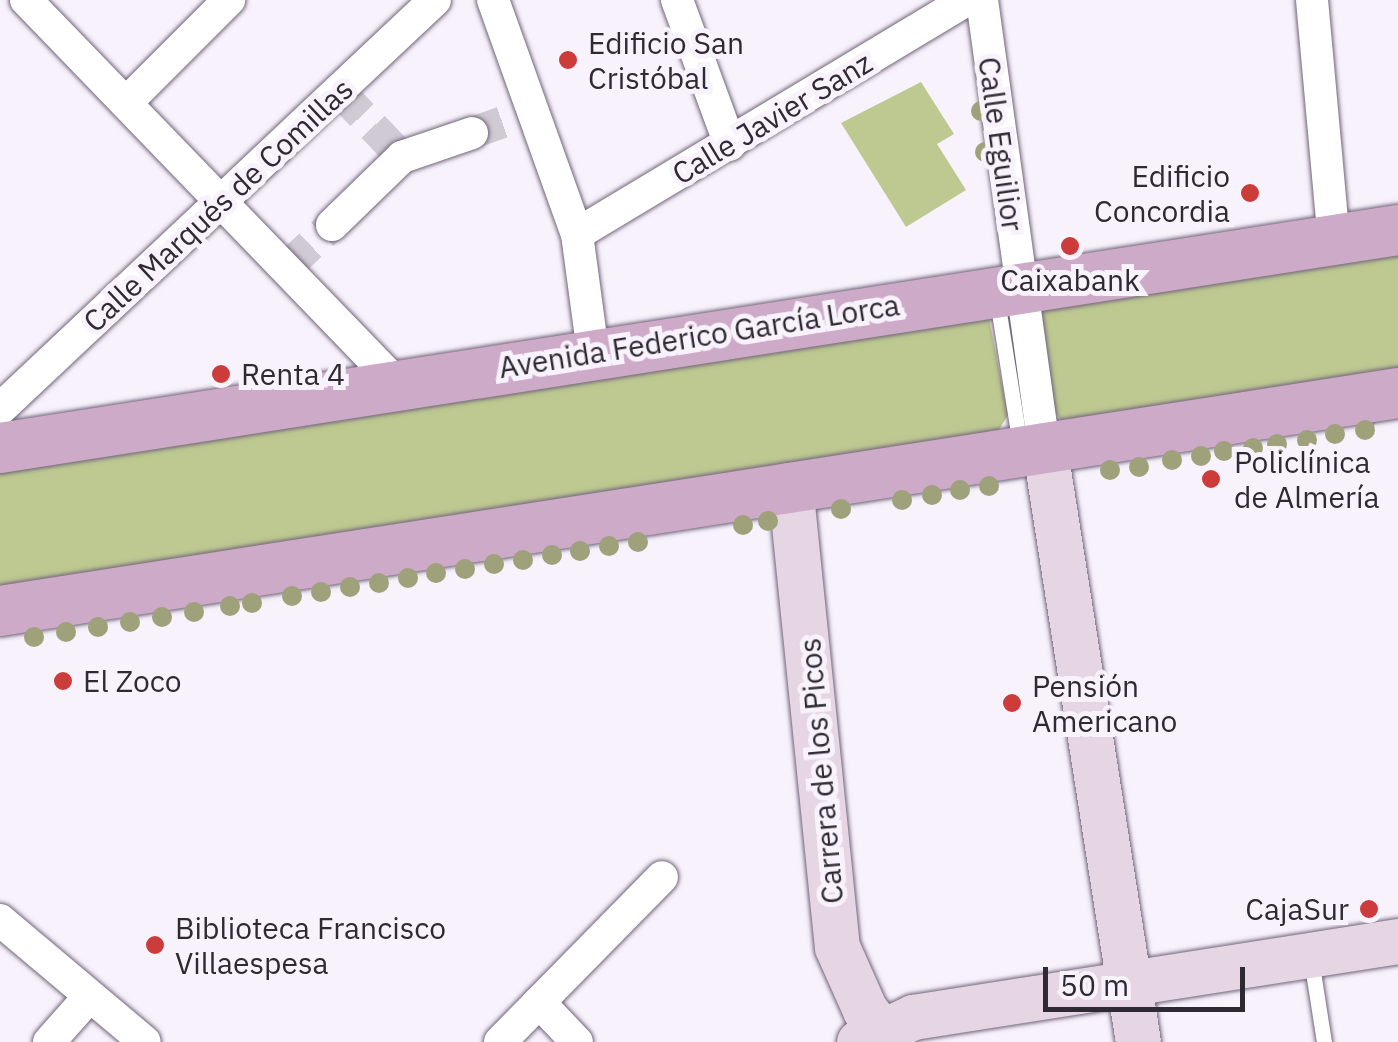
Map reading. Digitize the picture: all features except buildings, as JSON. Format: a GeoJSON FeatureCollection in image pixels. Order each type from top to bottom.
{"type":"FeatureCollection","features":[{"type":"Feature","properties":{"kind":"main road","name":"Avenida Federico García Lorca"},"geometry":{"type":"LineString","coordinates":[[0,448],[395,382],[1398,230]]}},
{"type":"Feature","properties":{"kind":"main road"},"geometry":{"type":"LineString","coordinates":[[0,611],[790,484],[1398,393]]}},
{"type":"Feature","properties":{"kind":"street"},"geometry":{"type":"LineString","coordinates":[[26,0],[395,382]]}},
{"type":"Feature","properties":{"kind":"street"},"geometry":{"type":"LineString","coordinates":[[126,103],[229,0]]}},
{"type":"Feature","properties":{"kind":"street","name":"Calle Marqués de Comillas"},"geometry":{"type":"LineString","coordinates":[[0,409],[436,0]]}},
{"type":"Feature","properties":{"kind":"street"},"geometry":{"type":"LineString","coordinates":[[493,0],[577,234],[592,352]]}},
{"type":"Feature","properties":{"kind":"street"},"geometry":{"type":"LineString","coordinates":[[677,0],[730,145]]}},
{"type":"Feature","properties":{"kind":"street"},"geometry":{"type":"LineString","coordinates":[[1312,0],[1334,240]]}},
{"type":"Feature","properties":{"kind":"street","name":"Calle Javier Sanz"},"geometry":{"type":"LineString","coordinates":[[577,234],[968,10]]}},
{"type":"Feature","properties":{"kind":"street","name":"Calle Eguilior"},"geometry":{"type":"LineString","coordinates":[[968,10],[1032,447]]}},
{"type":"Feature","properties":{"kind":"street"},"geometry":{"type":"LineString","coordinates":[[332,225],[402,157],[472,133]]}},
{"type":"Feature","properties":{"kind":"street"},"geometry":{"type":"LineString","coordinates":[[1032,447],[1138,1042]]}},
{"type":"Feature","properties":{"kind":"street","name":"Carrera de los Picos"},"geometry":{"type":"LineString","coordinates":[[790,484],[837,947],[877,1037]]}},
{"type":"Feature","properties":{"kind":"street"},"geometry":{"type":"LineString","coordinates":[[500,1042],[662,877]]}},
{"type":"Feature","properties":{"kind":"street"},"geometry":{"type":"LineString","coordinates":[[0,920],[144,1042]]}},
{"type":"Feature","properties":{"kind":"street"},"geometry":{"type":"LineString","coordinates":[[877,1037],[1129,983],[1398,941]]}},
{"type":"Feature","properties":{"kind":"street"},"geometry":{"type":"LineString","coordinates":[[49,1042],[89,996]]}},
{"type":"Feature","properties":{"kind":"street"},"geometry":{"type":"LineString","coordinates":[[539,1002],[578,1042]]}},
{"type":"Feature","properties":{"kind":"lane"},"geometry":{"type":"LineString","coordinates":[[1310,955],[1324,1042]]}},
{"type":"Feature","properties":{"kind":"green space"},"geometry":{"type":"Polygon","coordinates":[[[921,82],[954,134],[937,144],[966,190],[906,227],[841,123],[921,82]]]}},
{"type":"Feature","properties":{"kind":"green space"},"geometry":{"type":"Polygon","coordinates":[[[1398,247],[1398,374],[1373,428],[1223,402],[1066,425],[1052,410],[1040,308],[1398,247]]]}},
{"type":"Feature","properties":{"kind":"green space"},"geometry":{"type":"Polygon","coordinates":[[[988,313],[1008,415],[997,433],[0,594],[0,464],[988,313]]]}},
{"type":"Feature","properties":{"kind":"tunnel"},"geometry":{"type":"LineString","coordinates":[[340,92],[402,157]]}},
{"type":"Feature","properties":{"kind":"tunnel"},"geometry":{"type":"LineString","coordinates":[[472,133],[534,111]]}},
{"type":"Feature","properties":{"kind":"tunnel"},"geometry":{"type":"LineString","coordinates":[[287,267],[332,225]]}},
{"type":"Feature","properties":{"kind":"place","name":"Edificio San Cristóbal"},"geometry":{"type":"Point","coordinates":[568,60]}},
{"type":"Feature","properties":{"kind":"place","name":"Edificio Concordia"},"geometry":{"type":"Point","coordinates":[1250,193]}},
{"type":"Feature","properties":{"kind":"place","name":"Caixabank"},"geometry":{"type":"Point","coordinates":[1070,246]}},
{"type":"Feature","properties":{"kind":"place","name":"Renta 4"},"geometry":{"type":"Point","coordinates":[221,374]}},
{"type":"Feature","properties":{"kind":"place","name":"Policlínica de Almería"},"geometry":{"type":"Point","coordinates":[1211,479]}},
{"type":"Feature","properties":{"kind":"place","name":"El Zoco"},"geometry":{"type":"Point","coordinates":[63,681]}},
{"type":"Feature","properties":{"kind":"place","name":"Pensión Americano"},"geometry":{"type":"Point","coordinates":[1012,703]}},
{"type":"Feature","properties":{"kind":"place","name":"CajaSur"},"geometry":{"type":"Point","coordinates":[1369,909]}},
{"type":"Feature","properties":{"kind":"place","name":"Biblioteca Francisco Villaespesa"},"geometry":{"type":"Point","coordinates":[155,945]}}]}
